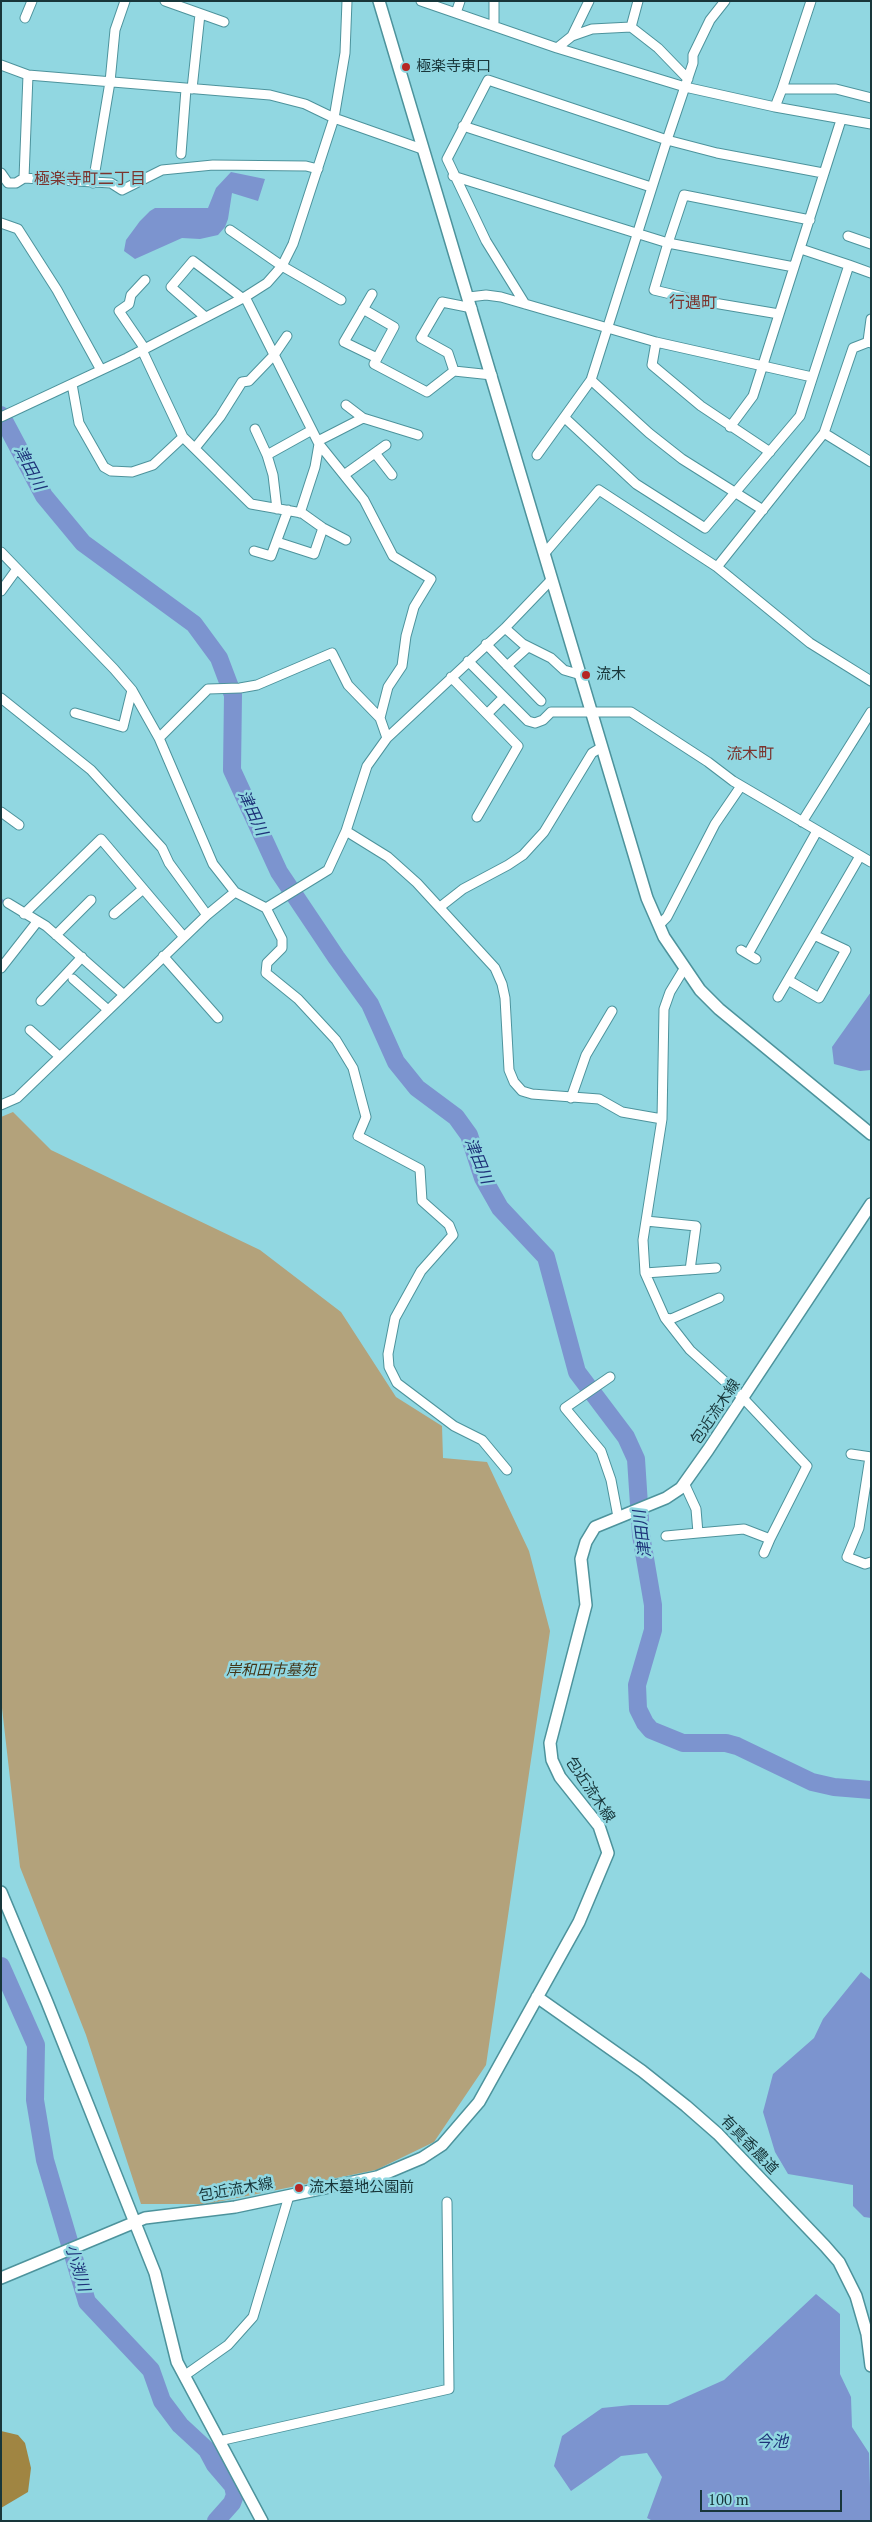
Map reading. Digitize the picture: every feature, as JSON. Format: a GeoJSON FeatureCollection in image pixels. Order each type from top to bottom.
{"type":"FeatureCollection","features":[{"type":"Feature","properties":{"kind":"street"},"geometry":{"type":"LineString","coordinates":[[25,18],[32,1]]}},
{"type":"Feature","properties":{"kind":"street"},"geometry":{"type":"LineString","coordinates":[[93,183],[110,82],[115,30],[125,1]]}},
{"type":"Feature","properties":{"kind":"street"},"geometry":{"type":"LineString","coordinates":[[164,1],[224,22]]}},
{"type":"Feature","properties":{"kind":"street"},"geometry":{"type":"LineString","coordinates":[[1,417],[144,349],[243,297],[267,283],[282,266],[293,244],[334,118],[345,53],[347,1]]}},
{"type":"Feature","properties":{"kind":"street"},"geometry":{"type":"LineString","coordinates":[[379,1],[422,149],[471,303],[647,898],[659,925],[684,968],[719,1009],[871,1134]]}},
{"type":"Feature","properties":{"kind":"street"},"geometry":{"type":"LineString","coordinates":[[421,1],[557,48],[775,108],[871,124]]}},
{"type":"Feature","properties":{"kind":"street"},"geometry":{"type":"LineString","coordinates":[[456,13],[460,1]]}},
{"type":"Feature","properties":{"kind":"street"},"geometry":{"type":"LineString","coordinates":[[494,1],[494,25]]}},
{"type":"Feature","properties":{"kind":"street"},"geometry":{"type":"LineString","coordinates":[[572,36],[589,1]]}},
{"type":"Feature","properties":{"kind":"street"},"geometry":{"type":"LineString","coordinates":[[631,26],[638,1]]}},
{"type":"Feature","properties":{"kind":"street"},"geometry":{"type":"LineString","coordinates":[[537,454],[591,380],[651,187],[686,83],[693,55],[710,20],[725,1]]}},
{"type":"Feature","properties":{"kind":"street"},"geometry":{"type":"LineString","coordinates":[[775,108],[812,1]]}},
{"type":"Feature","properties":{"kind":"street"},"geometry":{"type":"LineString","coordinates":[[180,154],[200,14]]}},
{"type":"Feature","properties":{"kind":"street"},"geometry":{"type":"LineString","coordinates":[[557,48],[572,36],[592,29],[631,26],[658,48],[686,83]]}},
{"type":"Feature","properties":{"kind":"street"},"geometry":{"type":"LineString","coordinates":[[1,65],[28,74],[270,95],[305,104],[334,118],[422,149]]}},
{"type":"Feature","properties":{"kind":"street"},"geometry":{"type":"LineString","coordinates":[[24,178],[28,74]]}},
{"type":"Feature","properties":{"kind":"street"},"geometry":{"type":"LineString","coordinates":[[525,304],[486,241],[453,176],[447,159],[488,80],[667,140],[717,153],[823,173]]}},
{"type":"Feature","properties":{"kind":"street"},"geometry":{"type":"LineString","coordinates":[[782,89],[836,89],[871,98]]}},
{"type":"Feature","properties":{"kind":"street"},"geometry":{"type":"LineString","coordinates":[[730,428],[753,396],[841,120]]}},
{"type":"Feature","properties":{"kind":"street"},"geometry":{"type":"LineString","coordinates":[[463,126],[651,187]]}},
{"type":"Feature","properties":{"kind":"street"},"geometry":{"type":"LineString","coordinates":[[1,173],[8,183],[16,183],[24,178],[111,183],[122,190],[162,170],[213,165],[306,166],[318,169]]}},
{"type":"Feature","properties":{"kind":"street"},"geometry":{"type":"LineString","coordinates":[[453,176],[668,243],[794,267]]}},
{"type":"Feature","properties":{"kind":"street"},"geometry":{"type":"LineString","coordinates":[[779,314],[696,300],[654,290],[668,243],[684,195],[810,220]]}},
{"type":"Feature","properties":{"kind":"street"},"geometry":{"type":"LineString","coordinates":[[1,223],[18,229],[58,290],[101,370]]}},
{"type":"Feature","properties":{"kind":"street"},"geometry":{"type":"LineString","coordinates":[[230,230],[282,266],[341,300]]}},
{"type":"Feature","properties":{"kind":"street"},"geometry":{"type":"LineString","coordinates":[[848,236],[871,244]]}},
{"type":"Feature","properties":{"kind":"street"},"geometry":{"type":"LineString","coordinates":[[801,249],[871,273]]}},
{"type":"Feature","properties":{"kind":"street"},"geometry":{"type":"LineString","coordinates":[[204,316],[171,287],[193,260],[243,297],[318,442],[364,500],[393,556],[431,580],[414,607],[406,636],[402,666],[388,687],[380,718]]}},
{"type":"Feature","properties":{"kind":"street"},"geometry":{"type":"LineString","coordinates":[[565,418],[636,484],[705,528],[800,416],[849,265]]}},
{"type":"Feature","properties":{"kind":"street"},"geometry":{"type":"LineString","coordinates":[[145,280],[130,295],[130,304],[119,311],[144,349],[183,437],[251,504],[300,513],[346,540]]}},
{"type":"Feature","properties":{"kind":"street"},"geometry":{"type":"LineString","coordinates":[[372,294],[344,342],[377,358]]}},
{"type":"Feature","properties":{"kind":"street"},"geometry":{"type":"LineString","coordinates":[[454,371],[448,353],[421,338],[442,302],[471,303],[486,295],[525,304],[656,342],[763,364],[812,377]]}},
{"type":"Feature","properties":{"kind":"street"},"geometry":{"type":"LineString","coordinates":[[363,309],[394,327],[374,364],[427,392],[454,371],[492,375]]}},
{"type":"Feature","properties":{"kind":"street"},"geometry":{"type":"LineString","coordinates":[[717,567],[824,433],[853,348],[870,342],[871,319]]}},
{"type":"Feature","properties":{"kind":"street"},"geometry":{"type":"LineString","coordinates":[[195,448],[220,417],[242,382],[249,381],[274,355],[287,336]]}},
{"type":"Feature","properties":{"kind":"street"},"geometry":{"type":"LineString","coordinates":[[656,342],[652,365],[730,428],[770,452]]}},
{"type":"Feature","properties":{"kind":"street"},"geometry":{"type":"LineString","coordinates":[[591,380],[669,448],[763,510]]}},
{"type":"Feature","properties":{"kind":"street"},"geometry":{"type":"LineString","coordinates":[[72,384],[79,422],[104,467],[111,471],[132,472],[153,465],[183,437]]}},
{"type":"Feature","properties":{"kind":"street"},"geometry":{"type":"LineString","coordinates":[[346,405],[363,418],[418,435]]}},
{"type":"Feature","properties":{"kind":"street"},"geometry":{"type":"LineString","coordinates":[[318,442],[363,418]]}},
{"type":"Feature","properties":{"kind":"street"},"geometry":{"type":"LineString","coordinates":[[254,429],[267,455],[273,475],[277,509]]}},
{"type":"Feature","properties":{"kind":"street"},"geometry":{"type":"LineString","coordinates":[[267,455],[312,430]]}},
{"type":"Feature","properties":{"kind":"street"},"geometry":{"type":"LineString","coordinates":[[824,433],[871,462]]}},
{"type":"Feature","properties":{"kind":"street"},"geometry":{"type":"LineString","coordinates":[[300,513],[315,467],[318,442]]}},
{"type":"Feature","properties":{"kind":"street"},"geometry":{"type":"LineString","coordinates":[[344,475],[386,445]]}},
{"type":"Feature","properties":{"kind":"street"},"geometry":{"type":"LineString","coordinates":[[375,453],[392,475]]}},
{"type":"Feature","properties":{"kind":"street"},"geometry":{"type":"LineString","coordinates":[[544,554],[599,490],[717,567],[810,644],[871,681]]}},
{"type":"Feature","properties":{"kind":"street"},"geometry":{"type":"LineString","coordinates":[[254,551],[272,556],[288,510]]}},
{"type":"Feature","properties":{"kind":"street"},"geometry":{"type":"LineString","coordinates":[[277,542],[314,554],[323,528]]}},
{"type":"Feature","properties":{"kind":"street"},"geometry":{"type":"LineString","coordinates":[[1,552],[132,690],[159,738],[213,864],[235,892],[266,908],[282,939],[282,948],[267,963],[266,973],[298,999],[336,1040],[353,1068],[366,1117],[358,1136],[420,1169],[422,1201],[449,1225],[453,1235],[421,1272],[395,1318],[388,1354],[392,1375],[397,1383],[454,1426],[482,1440],[507,1470]]}},
{"type":"Feature","properties":{"kind":"street"},"geometry":{"type":"LineString","coordinates":[[1,591],[17,568]]}},
{"type":"Feature","properties":{"kind":"street"},"geometry":{"type":"LineString","coordinates":[[266,908],[307,884],[332,865],[346,831],[367,766],[388,738],[468,660],[505,628],[552,579]]}},
{"type":"Feature","properties":{"kind":"street"},"geometry":{"type":"LineString","coordinates":[[505,628],[528,647],[551,658],[564,670],[581,675]]}},
{"type":"Feature","properties":{"kind":"street"},"geometry":{"type":"LineString","coordinates":[[486,644],[541,701]]}},
{"type":"Feature","properties":{"kind":"street"},"geometry":{"type":"LineString","coordinates":[[507,666],[528,647]]}},
{"type":"Feature","properties":{"kind":"street"},"geometry":{"type":"LineString","coordinates":[[159,738],[208,689],[240,688],[257,685],[332,653],[348,685],[380,718],[388,738]]}},
{"type":"Feature","properties":{"kind":"street"},"geometry":{"type":"LineString","coordinates":[[468,660],[528,721],[535,723],[543,720],[551,712],[631,712],[741,786],[871,862]]}},
{"type":"Feature","properties":{"kind":"street"},"geometry":{"type":"LineString","coordinates":[[452,676],[518,746],[477,817]]}},
{"type":"Feature","properties":{"kind":"street"},"geometry":{"type":"LineString","coordinates":[[75,713],[123,727],[132,690]]}},
{"type":"Feature","properties":{"kind":"street"},"geometry":{"type":"LineString","coordinates":[[487,714],[504,697]]}},
{"type":"Feature","properties":{"kind":"street"},"geometry":{"type":"LineString","coordinates":[[1,698],[91,770],[162,848],[169,863],[207,915]]}},
{"type":"Feature","properties":{"kind":"street"},"geometry":{"type":"LineString","coordinates":[[802,822],[871,712]]}},
{"type":"Feature","properties":{"kind":"street"},"geometry":{"type":"LineString","coordinates":[[440,907],[463,888],[508,866],[523,855],[544,832],[592,753],[602,747]]}},
{"type":"Feature","properties":{"kind":"street"},"geometry":{"type":"LineString","coordinates":[[659,925],[667,917],[715,824],[741,786]]}},
{"type":"Feature","properties":{"kind":"street"},"geometry":{"type":"LineString","coordinates":[[1,812],[19,825]]}},
{"type":"Feature","properties":{"kind":"street"},"geometry":{"type":"LineString","coordinates":[[346,831],[388,857],[440,907],[494,968],[502,984],[507,1025],[509,1070],[514,1082],[522,1091],[532,1094],[598,1099],[622,1112],[662,1119]]}},
{"type":"Feature","properties":{"kind":"street"},"geometry":{"type":"LineString","coordinates":[[748,954],[817,831]]}},
{"type":"Feature","properties":{"kind":"street"},"geometry":{"type":"LineString","coordinates":[[24,914],[101,839],[184,936]]}},
{"type":"Feature","properties":{"kind":"street"},"geometry":{"type":"LineString","coordinates":[[778,997],[860,856]]}},
{"type":"Feature","properties":{"kind":"street"},"geometry":{"type":"LineString","coordinates":[[114,914],[143,889]]}},
{"type":"Feature","properties":{"kind":"street"},"geometry":{"type":"LineString","coordinates":[[1,1105],[17,1098],[184,936],[235,892]]}},
{"type":"Feature","properties":{"kind":"street"},"geometry":{"type":"LineString","coordinates":[[56,935],[90,900]]}},
{"type":"Feature","properties":{"kind":"street"},"geometry":{"type":"LineString","coordinates":[[8,903],[56,935],[123,994]]}},
{"type":"Feature","properties":{"kind":"street"},"geometry":{"type":"LineString","coordinates":[[1,968],[37,922]]}},
{"type":"Feature","properties":{"kind":"street"},"geometry":{"type":"LineString","coordinates":[[788,980],[819,998],[846,950],[814,935]]}},
{"type":"Feature","properties":{"kind":"street"},"geometry":{"type":"LineString","coordinates":[[163,956],[218,1018]]}},
{"type":"Feature","properties":{"kind":"street"},"geometry":{"type":"LineString","coordinates":[[41,1001],[82,957]]}},
{"type":"Feature","properties":{"kind":"street"},"geometry":{"type":"LineString","coordinates":[[684,968],[670,992],[664,1009],[662,1119],[642,1251],[645,1272],[665,1318],[690,1350],[743,1398],[807,1466],[764,1552]]}},
{"type":"Feature","properties":{"kind":"street"},"geometry":{"type":"LineString","coordinates":[[73,980],[107,1009]]}},
{"type":"Feature","properties":{"kind":"street"},"geometry":{"type":"LineString","coordinates":[[571,1098],[586,1055],[612,1011]]}},
{"type":"Feature","properties":{"kind":"street"},"geometry":{"type":"LineString","coordinates":[[30,1030],[59,1056]]}},
{"type":"Feature","properties":{"kind":"street","name":"包近流木線"},"geometry":{"type":"LineString","coordinates":[[1,2278],[145,2218],[235,2207],[378,2176],[422,2158],[442,2145],[479,2102],[579,1922],[608,1853],[599,1826],[560,1777],[552,1760],[550,1743],[586,1605],[581,1558],[586,1542],[595,1527],[666,1498],[684,1483],[743,1398],[871,1204]]}},
{"type":"Feature","properties":{"kind":"street"},"geometry":{"type":"LineString","coordinates":[[646,1221],[696,1226],[690,1270]]}},
{"type":"Feature","properties":{"kind":"street"},"geometry":{"type":"LineString","coordinates":[[645,1272],[716,1268]]}},
{"type":"Feature","properties":{"kind":"street"},"geometry":{"type":"LineString","coordinates":[[665,1318],[671,1319],[719,1298]]}},
{"type":"Feature","properties":{"kind":"street"},"geometry":{"type":"LineString","coordinates":[[610,1377],[565,1408],[601,1451],[622,1516]]}},
{"type":"Feature","properties":{"kind":"street"},"geometry":{"type":"LineString","coordinates":[[851,1454],[871,1457],[868,1487],[859,1528],[847,1557],[865,1564],[871,1562]]}},
{"type":"Feature","properties":{"kind":"street"},"geometry":{"type":"LineString","coordinates":[[684,1483],[696,1509],[698,1533]]}},
{"type":"Feature","properties":{"kind":"street"},"geometry":{"type":"LineString","coordinates":[[666,1536],[744,1529],[770,1539]]}},
{"type":"Feature","properties":{"kind":"street"},"geometry":{"type":"LineString","coordinates":[[1,1892],[48,2002],[155,2273],[177,2362],[262,2521]]}},
{"type":"Feature","properties":{"kind":"street","name":"有真香農道"},"geometry":{"type":"LineString","coordinates":[[537,1997],[642,2071],[686,2106],[718,2134],[825,2246],[839,2262],[856,2296],[867,2334],[871,2366]]}},
{"type":"Feature","properties":{"kind":"street"},"geometry":{"type":"LineString","coordinates":[[184,2376],[228,2345],[254,2318],[289,2196]]}},
{"type":"Feature","properties":{"kind":"street"},"geometry":{"type":"LineString","coordinates":[[219,2440],[449,2389],[447,2202]]}},
{"type":"Feature","properties":{"kind":"green space","name":"岸和田市墓苑"},"geometry":{"type":"Polygon","coordinates":[[[13,1112],[51,1150],[260,1250],[341,1312],[396,1397],[442,1426],[443,1458],[487,1462],[529,1551],[550,1631],[486,2065],[434,2142],[376,2170],[207,2204],[141,2204],[86,2035],[20,1867],[1,1699],[1,1117],[13,1112]]]}},
{"type":"Feature","properties":{"kind":"shaded area"},"geometry":{"type":"Polygon","coordinates":[[[1,2431],[18,2435],[25,2443],[31,2468],[28,2492],[1,2508],[1,2431]]]}},
{"type":"Feature","properties":{"kind":"water"},"geometry":{"type":"Polygon","coordinates":[[[231,172],[265,179],[258,201],[232,193],[228,219],[225,227],[218,235],[200,239],[182,238],[135,259],[124,251],[126,240],[150,211],[155,208],[208,208],[216,188],[231,172]]]}},
{"type":"Feature","properties":{"kind":"water"},"geometry":{"type":"Polygon","coordinates":[[[871,992],[871,1070],[860,1071],[834,1064],[832,1047],[871,992]]]}},
{"type":"Feature","properties":{"kind":"water"},"geometry":{"type":"Polygon","coordinates":[[[861,1972],[871,1980],[871,2218],[864,2217],[853,2206],[853,2185],[788,2174],[775,2152],[763,2112],[773,2074],[814,2038],[823,2019],[861,1972]]]}},
{"type":"Feature","properties":{"kind":"water","name":"今池"},"geometry":{"type":"Polygon","coordinates":[[[816,2294],[840,2314],[840,2374],[851,2397],[852,2427],[869,2453],[871,2521],[653,2521],[647,2518],[662,2477],[647,2453],[621,2456],[571,2491],[554,2466],[562,2436],[602,2408],[631,2405],[668,2405],[724,2380],[816,2294]]]}},
{"type":"Feature","properties":{"kind":"waterway","name":"津田川"},"geometry":{"type":"LineString","coordinates":[[1,415],[44,496],[83,543],[194,624],[219,658],[233,695],[232,770],[279,872],[370,1004],[396,1062],[417,1088],[456,1117],[469,1135],[483,1178],[500,1208],[546,1257],[577,1372],[626,1437],[636,1459],[641,1535],[653,1605],[653,1630],[637,1685],[638,1709],[645,1723],[651,1730],[683,1743],[726,1743],[737,1746],[812,1782],[834,1787],[871,1790]]}},
{"type":"Feature","properties":{"kind":"waterway","name":"小渕川"},"geometry":{"type":"LineString","coordinates":[[1,1966],[36,2045],[35,2100],[45,2160],[87,2302],[151,2370],[162,2401],[180,2425],[207,2450],[215,2465],[233,2486],[235,2495],[232,2503],[216,2521]]}},
{"type":"Feature","properties":{"kind":"place","name":"極楽寺東口"},"geometry":{"type":"Point","coordinates":[406,67]}},
{"type":"Feature","properties":{"kind":"place","name":"流木"},"geometry":{"type":"Point","coordinates":[586,675]}},
{"type":"Feature","properties":{"kind":"place","name":"流木墓地公園前"},"geometry":{"type":"Point","coordinates":[299,2188]}},
{"type":"Feature","properties":{"kind":"district","name":"極楽寺町二丁目"},"geometry":{"type":"Point","coordinates":[90,179]}},
{"type":"Feature","properties":{"kind":"district","name":"行遇町"},"geometry":{"type":"Point","coordinates":[693,303]}},
{"type":"Feature","properties":{"kind":"district","name":"流木町"},"geometry":{"type":"Point","coordinates":[750,754]}}]}
